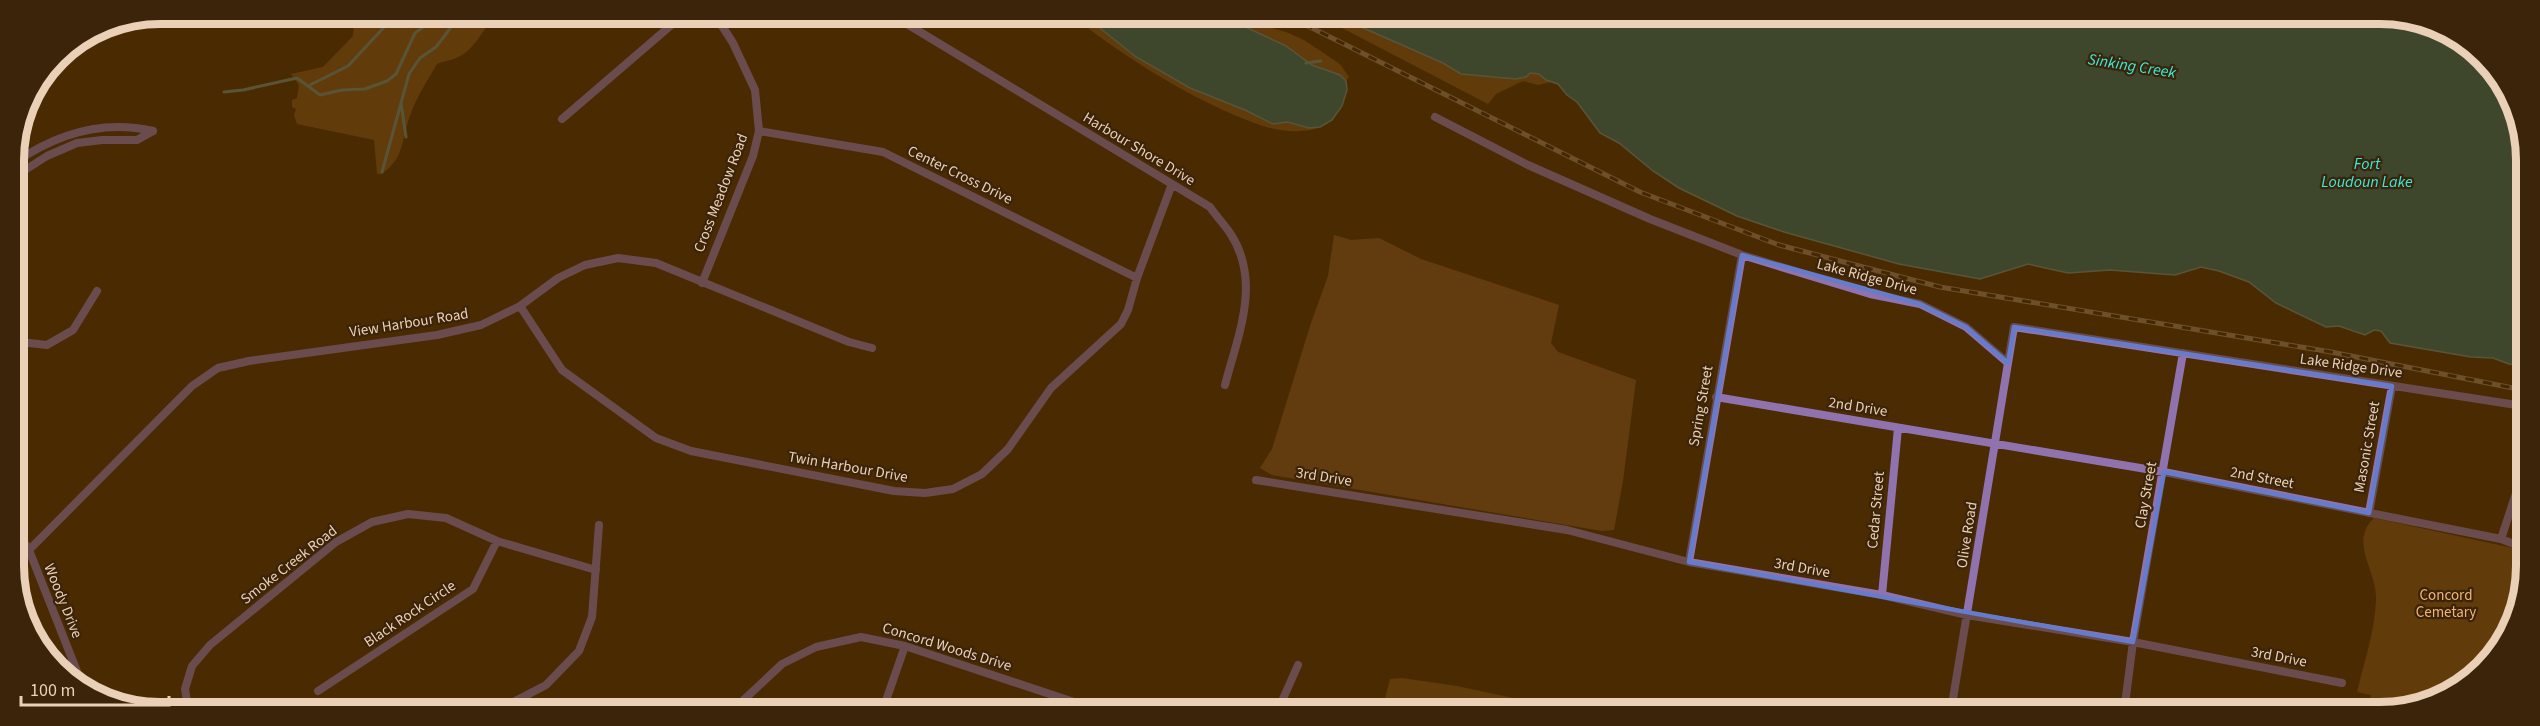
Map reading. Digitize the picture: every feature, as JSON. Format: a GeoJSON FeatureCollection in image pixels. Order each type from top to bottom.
{"type":"FeatureCollection","features":[{"type":"Feature","properties":{"kind":"street"},"geometry":{"type":"LineString","coordinates":[[562,119],[673,24]]}},
{"type":"Feature","properties":{"kind":"street","name":"Cross Meadow Road"},"geometry":{"type":"LineString","coordinates":[[702,283],[753,156],[759,131],[754,90],[733,43],[721,24]]}},
{"type":"Feature","properties":{"kind":"street","name":"Harbour Shore Drive"},"geometry":{"type":"LineString","coordinates":[[907,24],[1210,207],[1231,234],[1242,257],[1247,281],[1246,307],[1225,385]]}},
{"type":"Feature","properties":{"kind":"street","name":"Lake Ridge Drive"},"geometry":{"type":"LineString","coordinates":[[1435,117],[1528,165],[1650,219],[1742,255],[1870,294],[1920,304],[1966,327],[2008,363]]}},
{"type":"Feature","properties":{"kind":"street"},"geometry":{"type":"LineString","coordinates":[[24,156],[67,135],[103,126],[135,127],[153,131],[136,140],[102,140],[77,144],[47,156],[24,171]]}},
{"type":"Feature","properties":{"kind":"street","name":"Center Cross Drive"},"geometry":{"type":"LineString","coordinates":[[759,131],[883,152],[1137,278]]}},
{"type":"Feature","properties":{"kind":"street","name":"Twin Harbour Drive"},"geometry":{"type":"LineString","coordinates":[[520,306],[562,370],[656,438],[691,451],[894,491],[925,493],[953,489],[982,474],[1008,449],[1051,388],[1121,324],[1172,184]]}},
{"type":"Feature","properties":{"kind":"street","name":"Spring Street"},"geometry":{"type":"LineString","coordinates":[[1689,562],[1742,255]]}},
{"type":"Feature","properties":{"kind":"street","name":"View Harbour Road"},"geometry":{"type":"LineString","coordinates":[[29,550],[192,386],[218,368],[249,361],[437,334],[481,325],[520,306],[558,278],[585,265],[618,258],[657,263],[849,342],[872,348]]}},
{"type":"Feature","properties":{"kind":"street"},"geometry":{"type":"LineString","coordinates":[[24,342],[47,345],[73,330],[97,291]]}},
{"type":"Feature","properties":{"kind":"street","name":"Lake Ridge Drive"},"geometry":{"type":"LineString","coordinates":[[2008,363],[2014,327],[2516,405]]}},
{"type":"Feature","properties":{"kind":"street","name":"Clay Street"},"geometry":{"type":"LineString","coordinates":[[2125,702],[2133,642],[2183,353]]}},
{"type":"Feature","properties":{"kind":"street","name":"Olive Road"},"geometry":{"type":"LineString","coordinates":[[1952,702],[2008,363]]}},
{"type":"Feature","properties":{"kind":"street","name":"Masonic Street"},"geometry":{"type":"LineString","coordinates":[[2369,513],[2392,386]]}},
{"type":"Feature","properties":{"kind":"street","name":"2nd Drive"},"geometry":{"type":"LineString","coordinates":[[1716,397],[1995,444]]}},
{"type":"Feature","properties":{"kind":"street","name":"Cedar Street"},"geometry":{"type":"LineString","coordinates":[[1882,595],[1898,428]]}},
{"type":"Feature","properties":{"kind":"street","name":"2nd Street"},"geometry":{"type":"LineString","coordinates":[[1995,444],[2164,472],[2501,539],[2516,545]]}},
{"type":"Feature","properties":{"kind":"street","name":"3rd Drive"},"geometry":{"type":"LineString","coordinates":[[1257,480],[1567,530],[1689,562],[1882,595],[1967,615],[2133,642],[2342,683]]}},
{"type":"Feature","properties":{"kind":"street"},"geometry":{"type":"LineString","coordinates":[[2501,539],[2516,493]]}},
{"type":"Feature","properties":{"kind":"street","name":"Smoke Creek Road"},"geometry":{"type":"LineString","coordinates":[[187,702],[185,689],[192,666],[210,645],[336,542],[372,522],[408,514],[446,518],[497,541],[596,570]]}},
{"type":"Feature","properties":{"kind":"street"},"geometry":{"type":"LineString","coordinates":[[513,702],[546,685],[579,651],[592,617],[599,525]]}},
{"type":"Feature","properties":{"kind":"street","name":"Black Rock Circle"},"geometry":{"type":"LineString","coordinates":[[318,691],[473,589],[497,541]]}},
{"type":"Feature","properties":{"kind":"street","name":"Woody Drive"},"geometry":{"type":"LineString","coordinates":[[24,542],[78,675]]}},
{"type":"Feature","properties":{"kind":"street","name":"Concord Woods Drive"},"geometry":{"type":"LineString","coordinates":[[741,702],[782,664],[816,647],[861,637],[905,646],[1074,702]]}},
{"type":"Feature","properties":{"kind":"street"},"geometry":{"type":"LineString","coordinates":[[885,702],[905,646]]}},
{"type":"Feature","properties":{"kind":"street"},"geometry":{"type":"LineString","coordinates":[[1282,702],[1298,665]]}},
{"type":"Feature","properties":{"kind":"highlighted area"},"geometry":{"type":"Polygon","coordinates":[[[1742,255],[1920,304],[1966,327],[2008,363],[2014,327],[2392,386],[2369,513],[2164,472],[2133,642],[1689,562],[1742,255]]]}},
{"type":"Feature","properties":{"kind":"green space"},"geometry":{"type":"Polygon","coordinates":[[[354,24],[489,24],[466,52],[455,59],[437,64],[413,107],[399,153],[390,167],[382,174],[377,174],[374,140],[297,124],[294,115],[296,109],[292,107],[292,100],[297,98],[299,85],[291,74],[323,67],[353,36],[354,24]]]}},
{"type":"Feature","properties":{"kind":"green space"},"geometry":{"type":"Polygon","coordinates":[[[1084,24],[1095,24],[1136,57],[1190,88],[1273,124],[1287,122],[1309,128],[1332,119],[1318,128],[1300,131],[1263,126],[1186,91],[1149,70],[1084,24]]]}},
{"type":"Feature","properties":{"kind":"green space"},"geometry":{"type":"Polygon","coordinates":[[[1239,24],[1262,24],[1304,40],[1340,64],[1349,77],[1346,81],[1340,75],[1312,65],[1286,46],[1239,24]]]}},
{"type":"Feature","properties":{"kind":"green space"},"geometry":{"type":"Polygon","coordinates":[[[1334,24],[1354,24],[1443,63],[1461,74],[1516,79],[1526,77],[1530,73],[1539,74],[1551,82],[1538,85],[1523,81],[1496,94],[1488,104],[1334,24]]]}},
{"type":"Feature","properties":{"kind":"green space","name":"Concord Cemetary"},"geometry":{"type":"Polygon","coordinates":[[[2374,518],[2516,549],[2515,584],[2509,610],[2493,642],[2463,674],[2424,695],[2389,702],[2369,702],[2371,695],[2357,692],[2371,635],[2376,600],[2373,578],[2364,547],[2367,528],[2374,518]]]}},
{"type":"Feature","properties":{"kind":"green space"},"geometry":{"type":"Polygon","coordinates":[[[1402,678],[1457,686],[1532,702],[1384,702],[1390,679],[1402,678]]]}},
{"type":"Feature","properties":{"kind":"shaded area"},"geometry":{"type":"Polygon","coordinates":[[[1334,235],[1351,240],[1379,238],[1421,259],[1559,305],[1551,343],[1558,352],[1636,380],[1614,530],[1602,531],[1272,475],[1260,468],[1272,449],[1328,276],[1334,235]]]}},
{"type":"Feature","properties":{"kind":"water"},"geometry":{"type":"Polygon","coordinates":[[[1095,24],[1239,24],[1286,46],[1312,65],[1340,75],[1346,81],[1347,90],[1342,106],[1332,120],[1320,127],[1309,128],[1287,122],[1273,124],[1190,88],[1136,57],[1095,24]]]}},
{"type":"Feature","properties":{"kind":"water","name":"Fort Loudoun Lake"},"geometry":{"type":"Polygon","coordinates":[[[1354,24],[2380,24],[2415,29],[2448,42],[2476,64],[2493,84],[2509,116],[2515,142],[2516,160],[2516,364],[2493,358],[2471,357],[2390,343],[2381,331],[2374,330],[2365,335],[2339,326],[2326,327],[2276,303],[2249,282],[2201,267],[2175,275],[2110,270],[2068,273],[2028,264],[1980,279],[1899,264],[1784,232],[1737,216],[1679,188],[1653,171],[1619,143],[1600,133],[1577,102],[1558,84],[1546,80],[1539,74],[1530,73],[1526,77],[1516,79],[1461,74],[1443,63],[1354,24]]]}},
{"type":"Feature","properties":{"kind":"waterway"},"geometry":{"type":"LineString","coordinates":[[308,86],[348,66],[387,24]]}},
{"type":"Feature","properties":{"kind":"waterway"},"geometry":{"type":"LineString","coordinates":[[224,92],[297,78],[320,95],[342,90],[365,89],[387,81],[396,74],[415,33],[428,24]]}},
{"type":"Feature","properties":{"kind":"waterway"},"geometry":{"type":"LineString","coordinates":[[382,172],[409,74],[420,58],[436,47],[453,24]]}},
{"type":"Feature","properties":{"kind":"waterway"},"geometry":{"type":"LineString","coordinates":[[1306,63],[1321,61]]}},
{"type":"Feature","properties":{"kind":"waterway"},"geometry":{"type":"LineString","coordinates":[[401,103],[406,137]]}},
{"type":"Feature","properties":{"kind":"railway"},"geometry":{"type":"LineString","coordinates":[[1304,24],[1640,192],[1779,245],[1940,287],[2331,352],[2516,389]]}},
{"type":"Feature","properties":{"kind":"water label","name":"Sinking Creek"},"geometry":{"type":"Point","coordinates":[2132,66]}}]}
